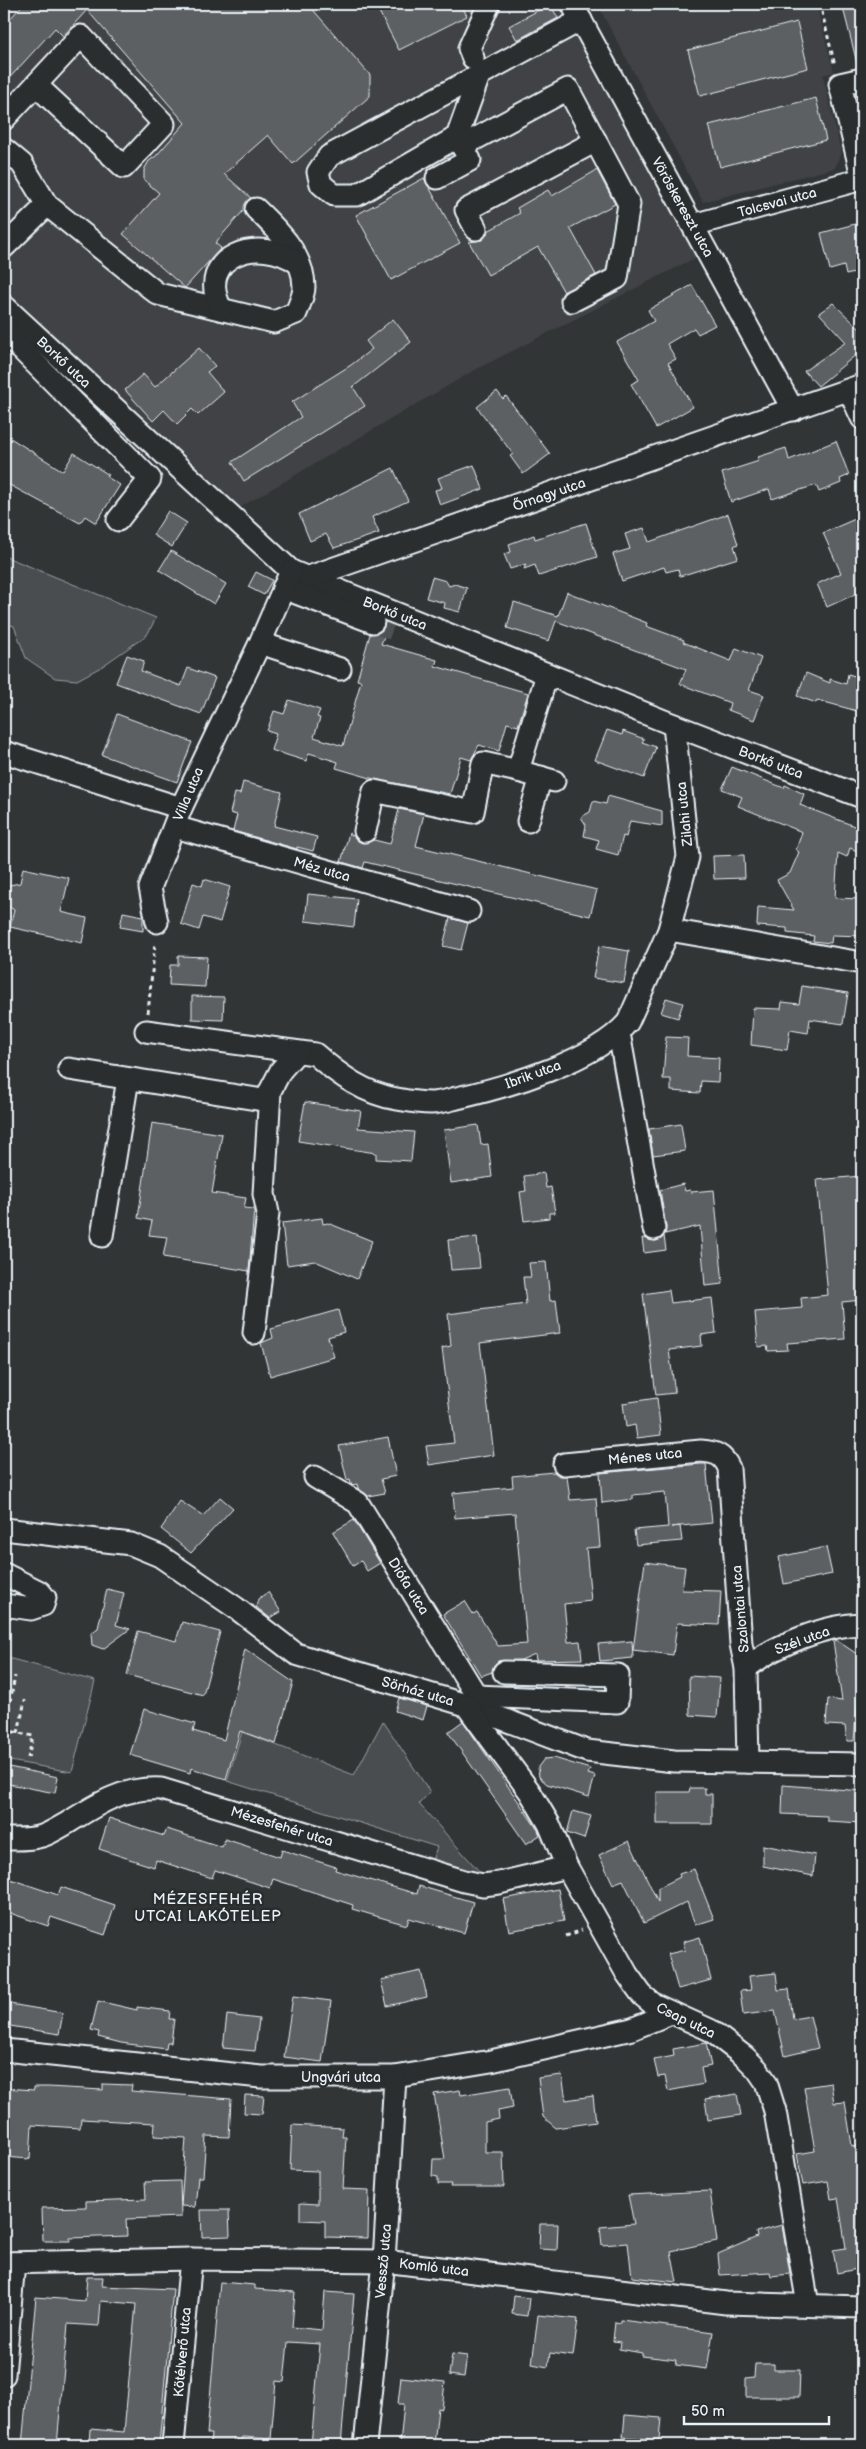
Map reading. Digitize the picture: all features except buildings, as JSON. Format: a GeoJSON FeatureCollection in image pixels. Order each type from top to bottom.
{"type":"FeatureCollection","features":[{"type":"Feature","properties":{"kind":"street"},"geometry":{"type":"LineString","coordinates":[[437,178],[470,160],[459,142],[477,65],[469,48],[489,4]]}},
{"type":"Feature","properties":{"kind":"street"},"geometry":{"type":"LineString","coordinates":[[572,301],[618,278],[630,204],[568,89],[459,142],[357,195],[334,195],[321,184],[318,172],[329,156],[477,65],[576,12]]}},
{"type":"Feature","properties":{"kind":"street","name":"Vöröskereszt utca"},"geometry":{"type":"LineString","coordinates":[[576,12],[793,410]]}},
{"type":"Feature","properties":{"kind":"street"},"geometry":{"type":"LineString","coordinates":[[4,119],[81,36],[164,124],[124,167],[36,85]]}},
{"type":"Feature","properties":{"kind":"street"},"geometry":{"type":"LineString","coordinates":[[862,79],[840,84],[862,178]]}},
{"type":"Feature","properties":{"kind":"street"},"geometry":{"type":"LineString","coordinates":[[476,229],[466,210],[596,141]]}},
{"type":"Feature","properties":{"kind":"street"},"geometry":{"type":"LineString","coordinates":[[4,149],[22,164],[47,205],[158,294],[274,322],[296,313],[304,287],[298,263],[285,236],[256,209]]}},
{"type":"Feature","properties":{"kind":"street","name":"Tolcsvai utca"},"geometry":{"type":"LineString","coordinates":[[692,224],[862,178]]}},
{"type":"Feature","properties":{"kind":"street"},"geometry":{"type":"LineString","coordinates":[[4,247],[47,205]]}},
{"type":"Feature","properties":{"kind":"street"},"geometry":{"type":"LineString","coordinates":[[221,309],[214,296],[215,274],[234,253],[260,249],[286,254],[298,263]]}},
{"type":"Feature","properties":{"kind":"street","name":"Borkő utca"},"geometry":{"type":"LineString","coordinates":[[4,306],[293,579],[547,674],[862,797]]}},
{"type":"Feature","properties":{"kind":"street"},"geometry":{"type":"LineString","coordinates":[[4,324],[10,338],[150,479],[118,520]]}},
{"type":"Feature","properties":{"kind":"street"},"geometry":{"type":"LineString","coordinates":[[856,388],[862,418]]}},
{"type":"Feature","properties":{"kind":"street","name":"Őrnagy utca"},"geometry":{"type":"LineString","coordinates":[[293,579],[856,388]]}},
{"type":"Feature","properties":{"kind":"street"},"geometry":{"type":"LineString","coordinates":[[293,579],[373,622]]}},
{"type":"Feature","properties":{"kind":"street","name":"Villa utca"},"geometry":{"type":"LineString","coordinates":[[157,922],[150,888],[178,817],[260,642],[293,579]]}},
{"type":"Feature","properties":{"kind":"street"},"geometry":{"type":"LineString","coordinates":[[260,642],[340,669]]}},
{"type":"Feature","properties":{"kind":"street"},"geometry":{"type":"LineString","coordinates":[[518,770],[547,674]]}},
{"type":"Feature","properties":{"kind":"street","name":"Zilahi utca"},"geometry":{"type":"LineString","coordinates":[[668,930],[688,857],[674,725]]}},
{"type":"Feature","properties":{"kind":"street","name":"Méz utca"},"geometry":{"type":"LineString","coordinates":[[4,752],[178,817],[469,911]]}},
{"type":"Feature","properties":{"kind":"street"},"geometry":{"type":"LineString","coordinates":[[366,831],[374,791],[473,812],[484,763],[518,770],[547,779],[528,821]]}},
{"type":"Feature","properties":{"kind":"street"},"geometry":{"type":"LineString","coordinates":[[668,930],[862,963]]}},
{"type":"Feature","properties":{"kind":"street","name":"Ibrik utca"},"geometry":{"type":"LineString","coordinates":[[146,1031],[316,1054],[336,1073],[360,1087],[396,1099],[432,1103],[476,1094],[514,1082],[566,1062],[600,1046],[618,1033],[628,1022],[668,930]]}},
{"type":"Feature","properties":{"kind":"street"},"geometry":{"type":"LineString","coordinates":[[618,1033],[654,1229]]}},
{"type":"Feature","properties":{"kind":"street"},"geometry":{"type":"LineString","coordinates":[[254,1333],[268,1213],[264,1194],[270,1091],[281,1070],[297,1052]]}},
{"type":"Feature","properties":{"kind":"street"},"geometry":{"type":"LineString","coordinates":[[69,1069],[269,1102]]}},
{"type":"Feature","properties":{"kind":"street"},"geometry":{"type":"LineString","coordinates":[[102,1236],[128,1079]]}},
{"type":"Feature","properties":{"kind":"street","name":"Ménes utca"},"geometry":{"type":"LineString","coordinates":[[564,1464],[701,1451],[714,1452],[725,1458]]}},
{"type":"Feature","properties":{"kind":"street","name":"Szalontai utca"},"geometry":{"type":"LineString","coordinates":[[725,1458],[729,1468],[741,1644],[746,1668],[748,1762]]}},
{"type":"Feature","properties":{"kind":"street","name":"Diófa utca"},"geometry":{"type":"LineString","coordinates":[[315,1477],[358,1503],[477,1704]]}},
{"type":"Feature","properties":{"kind":"street","name":"Sörház utca"},"geometry":{"type":"LineString","coordinates":[[4,1529],[131,1544],[160,1556],[236,1608],[296,1654],[477,1704],[587,1750],[674,1761],[862,1764]]}},
{"type":"Feature","properties":{"kind":"street"},"geometry":{"type":"LineString","coordinates":[[4,1574],[40,1592],[45,1598],[43,1605],[38,1608],[4,1605]]}},
{"type":"Feature","properties":{"kind":"street","name":"Szél utca"},"geometry":{"type":"LineString","coordinates":[[746,1668],[776,1648],[844,1624],[862,1624]]}},
{"type":"Feature","properties":{"kind":"street"},"geometry":{"type":"LineString","coordinates":[[477,1704],[617,1702],[618,1675],[504,1672]]}},
{"type":"Feature","properties":{"kind":"street","name":"Csap utca"},"geometry":{"type":"LineString","coordinates":[[477,1704],[511,1769],[530,1792],[549,1824],[567,1867],[627,1974],[653,2004],[710,2030],[728,2042],[757,2068],[766,2082],[775,2111],[808,2305]]}},
{"type":"Feature","properties":{"kind":"street","name":"Mézesfehér utca"},"geometry":{"type":"LineString","coordinates":[[4,1839],[27,1839],[43,1836],[104,1800],[122,1792],[144,1788],[160,1789],[464,1881],[483,1885],[567,1867]]}},
{"type":"Feature","properties":{"kind":"street","name":"Ungvári utca"},"geometry":{"type":"LineString","coordinates":[[4,2050],[261,2077],[395,2077],[491,2061],[632,2029],[671,2013]]}},
{"type":"Feature","properties":{"kind":"street","name":"Vessző utca"},"geometry":{"type":"LineString","coordinates":[[365,2445],[384,2262],[395,2077]]}},
{"type":"Feature","properties":{"kind":"street","name":"Komló utca"},"geometry":{"type":"LineString","coordinates":[[9,2263],[191,2259],[384,2262],[726,2302],[862,2307]]}},
{"type":"Feature","properties":{"kind":"street","name":"Kötélverő utca"},"geometry":{"type":"LineString","coordinates":[[173,2445],[191,2259]]}},
{"type":"Feature","properties":{"kind":"street"},"geometry":{"type":"LineString","coordinates":[[4,2375],[9,2263]]}},
{"type":"Feature","properties":{"kind":"path"},"geometry":{"type":"LineString","coordinates":[[4,14],[13,4]]}},
{"type":"Feature","properties":{"kind":"path"},"geometry":{"type":"LineString","coordinates":[[820,4],[840,84]]}},
{"type":"Feature","properties":{"kind":"path"},"geometry":{"type":"LineString","coordinates":[[146,1031],[157,922]]}},
{"type":"Feature","properties":{"kind":"path"},"geometry":{"type":"LineString","coordinates":[[15,1676],[4,1732],[33,1736],[28,1758]]}},
{"type":"Feature","properties":{"kind":"path"},"geometry":{"type":"LineString","coordinates":[[18,1733],[25,1700]]}},
{"type":"Feature","properties":{"kind":"shaded area"},"geometry":{"type":"Polygon","coordinates":[[[4,4],[562,4],[699,256],[473,371],[222,518],[4,313],[4,4]]]}},
{"type":"Feature","properties":{"kind":"shaded area"},"geometry":{"type":"Polygon","coordinates":[[[604,4],[816,4],[834,72],[823,75],[841,152],[835,168],[703,202],[601,11],[604,4]]]}},
{"type":"Feature","properties":{"kind":"shaded area"},"geometry":{"type":"Polygon","coordinates":[[[4,556],[156,618],[147,635],[101,667],[77,680],[55,678],[26,658],[14,626],[4,623],[4,556]]]}},
{"type":"Feature","properties":{"kind":"shaded area"},"geometry":{"type":"Polygon","coordinates":[[[4,1657],[95,1681],[72,1772],[4,1760],[4,1657]]]}},
{"type":"Feature","properties":{"kind":"shaded area"},"geometry":{"type":"Polygon","coordinates":[[[383,1721],[430,1792],[419,1804],[479,1871],[474,1875],[431,1863],[437,1847],[227,1781],[242,1732],[354,1775],[383,1721]]]}},
{"type":"Feature","properties":{"kind":"tunnel"},"geometry":{"type":"LineString","coordinates":[[373,622],[396,631]]}},
{"type":"Feature","properties":{"kind":"district","name":"MÉZESFEHÉR UTCAI LAKÓTELEP"},"geometry":{"type":"Point","coordinates":[208,1908]}}]}
